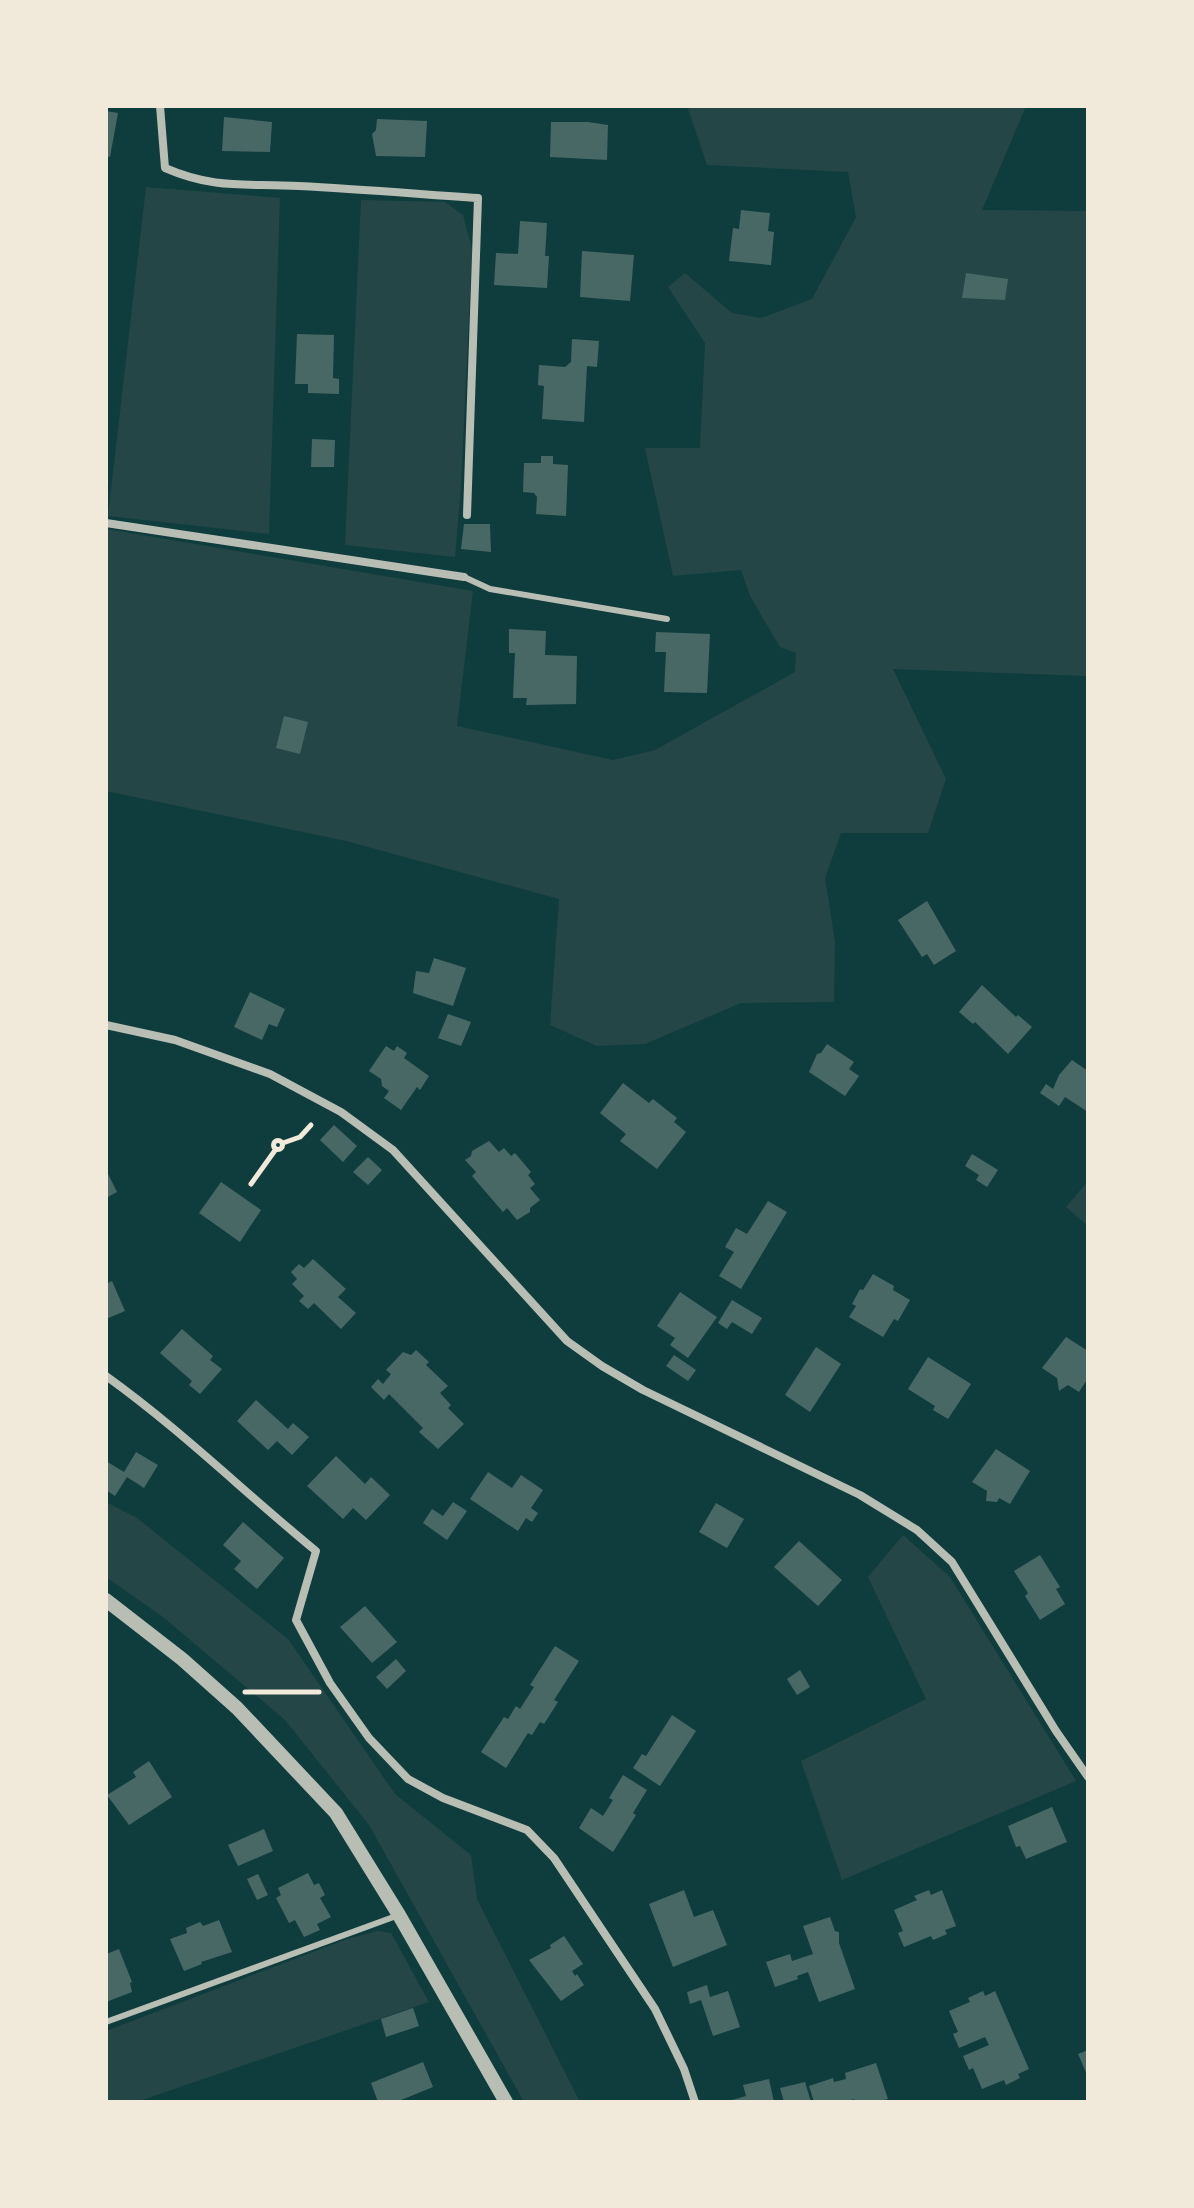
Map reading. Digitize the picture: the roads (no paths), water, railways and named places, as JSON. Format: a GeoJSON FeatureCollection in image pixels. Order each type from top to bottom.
{"type":"FeatureCollection","features":[{"type":"Feature","properties":{"kind":"street"},"geometry":{"type":"LineString","coordinates":[[160,106],[165,168],[190,179],[215,185],[295,185],[478,198],[467,515]]}},
{"type":"Feature","properties":{"kind":"street"},"geometry":{"type":"LineString","coordinates":[[106,523],[464,577]]}},
{"type":"Feature","properties":{"kind":"street"},"geometry":{"type":"LineString","coordinates":[[106,1025],[175,1040],[270,1074],[341,1112],[393,1150],[567,1341],[643,1390],[860,1495],[917,1530],[952,1562],[1056,1731],[1088,1777]]}},
{"type":"Feature","properties":{"kind":"street"},"geometry":{"type":"LineString","coordinates":[[106,1376],[164,1419],[316,1551],[296,1620],[330,1683],[369,1738],[408,1779],[443,1798],[527,1830],[554,1858],[655,2009],[684,2069],[695,2102]]}},
{"type":"Feature","properties":{"kind":"street"},"geometry":{"type":"LineString","coordinates":[[106,1600],[182,1659],[237,1708],[336,1813],[399,1915],[506,2102]]}},
{"type":"Feature","properties":{"kind":"lane"},"geometry":{"type":"LineString","coordinates":[[464,577],[490,589],[667,619]]}},
{"type":"Feature","properties":{"kind":"lane"},"geometry":{"type":"LineString","coordinates":[[106,2022],[399,1915]]}}]}
